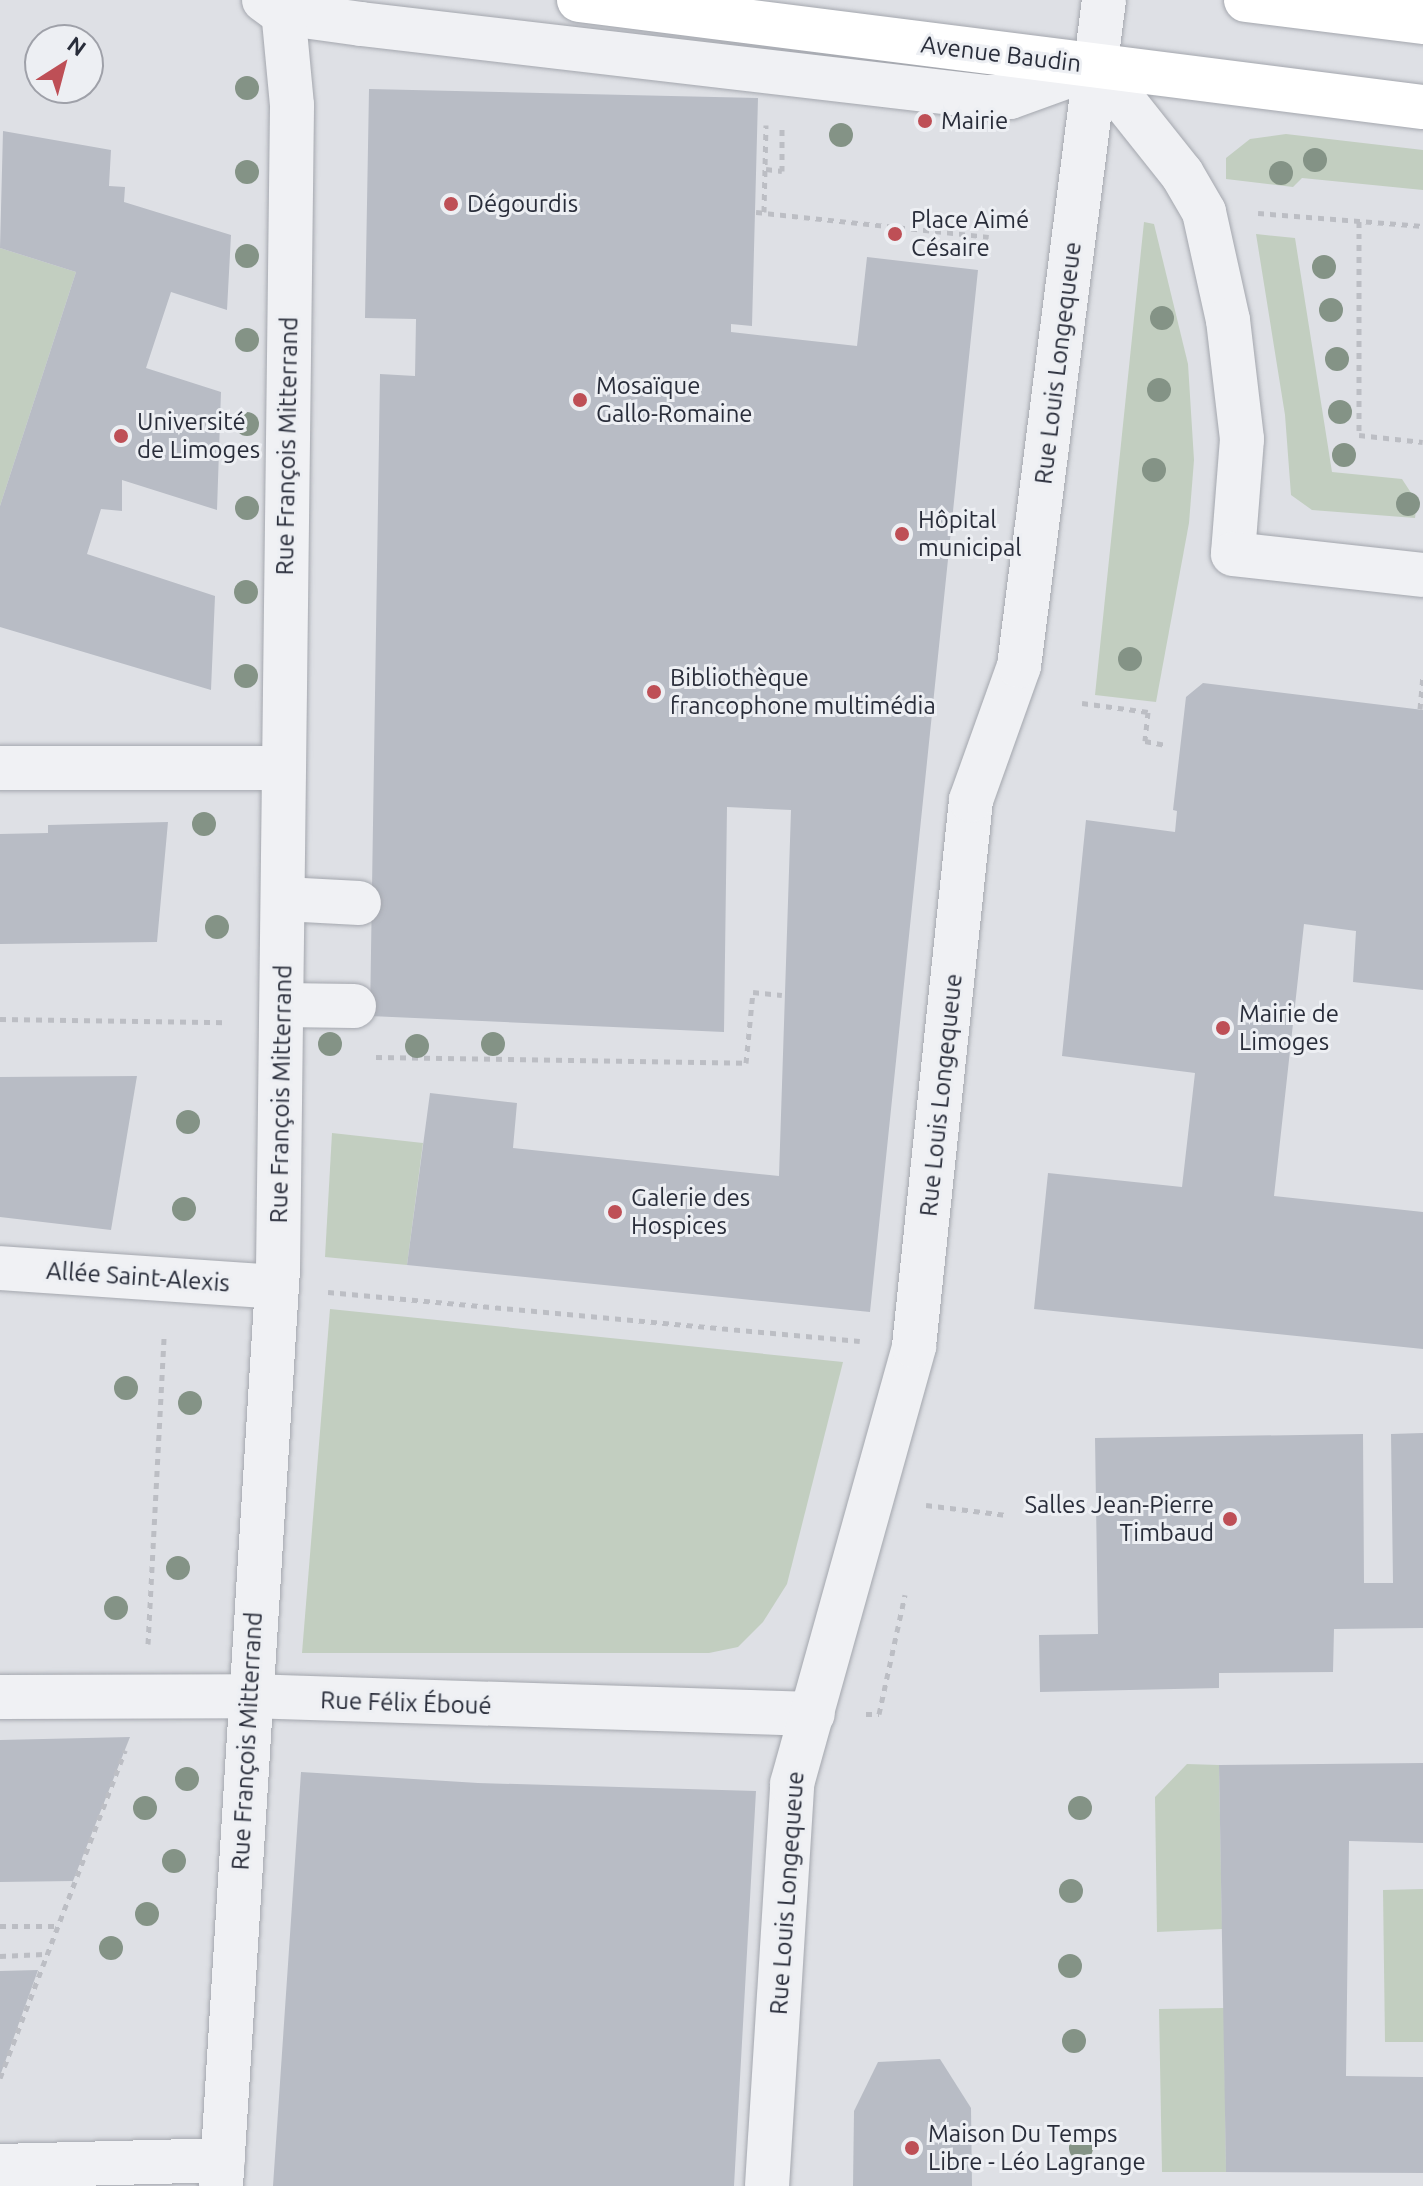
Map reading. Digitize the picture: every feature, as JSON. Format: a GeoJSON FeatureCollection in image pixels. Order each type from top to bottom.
{"type":"FeatureCollection","features":[{"type":"Feature","properties":{"kind":"main road","name":"Avenue Baudin"},"geometry":{"type":"LineString","coordinates":[[579,0],[1423,107]]}},
{"type":"Feature","properties":{"kind":"main road"},"geometry":{"type":"LineString","coordinates":[[1246,0],[1423,22]]}},
{"type":"Feature","properties":{"kind":"street","name":"Rue Louis Longequeue"},"geometry":{"type":"LineString","coordinates":[[767,2186],[792,1784],[914,1346],[971,800],[1019,666],[1104,0]]}},
{"type":"Feature","properties":{"kind":"street"},"geometry":{"type":"LineString","coordinates":[[276,4],[985,97],[1010,97],[1096,66],[1182,174],[1204,212],[1228,320],[1242,439],[1233,554],[1423,575]]}},
{"type":"Feature","properties":{"kind":"street","name":"Rue François Mitterrand"},"geometry":{"type":"LineString","coordinates":[[222,2173],[248,1696],[276,1287],[283,1028],[292,105],[276,4]]}},
{"type":"Feature","properties":{"kind":"street"},"geometry":{"type":"LineString","coordinates":[[1019,666],[1030,714]]}},
{"type":"Feature","properties":{"kind":"street"},"geometry":{"type":"LineString","coordinates":[[0,768],[284,768]]}},
{"type":"Feature","properties":{"kind":"street"},"geometry":{"type":"LineString","coordinates":[[284,899],[359,903]]}},
{"type":"Feature","properties":{"kind":"street"},"geometry":{"type":"LineString","coordinates":[[283,1028],[354,1006]]}},
{"type":"Feature","properties":{"kind":"street","name":"Allée Saint-Alexis"},"geometry":{"type":"LineString","coordinates":[[0,1268],[276,1287]]}},
{"type":"Feature","properties":{"kind":"street","name":"Rue Félix Éboué"},"geometry":{"type":"LineString","coordinates":[[0,1697],[248,1696],[813,1714]]}},
{"type":"Feature","properties":{"kind":"street"},"geometry":{"type":"LineString","coordinates":[[0,2166],[222,2173]]}},
{"type":"Feature","properties":{"kind":"path"},"geometry":{"type":"LineString","coordinates":[[764,212],[766,165],[782,171],[782,131]]}},
{"type":"Feature","properties":{"kind":"path"},"geometry":{"type":"LineString","coordinates":[[756,212],[989,237]]}},
{"type":"Feature","properties":{"kind":"path"},"geometry":{"type":"LineString","coordinates":[[1255,213],[1423,226]]}},
{"type":"Feature","properties":{"kind":"path"},"geometry":{"type":"LineString","coordinates":[[1359,221],[1359,435],[1423,442]]}},
{"type":"Feature","properties":{"kind":"path"},"geometry":{"type":"LineString","coordinates":[[1420,709],[1423,676]]}},
{"type":"Feature","properties":{"kind":"path"},"geometry":{"type":"LineString","coordinates":[[1082,703],[1148,712],[1145,741],[1166,745]]}},
{"type":"Feature","properties":{"kind":"path"},"geometry":{"type":"LineString","coordinates":[[0,1019],[283,1028],[746,1063],[753,992],[782,995]]}},
{"type":"Feature","properties":{"kind":"path"},"geometry":{"type":"LineString","coordinates":[[0,2078],[44,1954],[145,1697],[165,1321],[143,1277]]}},
{"type":"Feature","properties":{"kind":"path"},"geometry":{"type":"LineString","coordinates":[[276,1287],[914,1346]]}},
{"type":"Feature","properties":{"kind":"path"},"geometry":{"type":"LineString","coordinates":[[922,1516],[924,1505],[1006,1515]]}},
{"type":"Feature","properties":{"kind":"path"},"geometry":{"type":"LineString","coordinates":[[891,1659],[908,1584]]}},
{"type":"Feature","properties":{"kind":"path"},"geometry":{"type":"LineString","coordinates":[[0,1926],[56,1926]]}},
{"type":"Feature","properties":{"kind":"path"},"geometry":{"type":"LineString","coordinates":[[0,1956],[44,1954]]}},
{"type":"Feature","properties":{"kind":"green space"},"geometry":{"type":"Polygon","coordinates":[[[1286,134],[1423,150],[1423,190],[1302,178],[1293,187],[1226,179],[1226,158],[1250,139],[1286,134]]]}},
{"type":"Feature","properties":{"kind":"green space"},"geometry":{"type":"Polygon","coordinates":[[[1144,222],[1154,224],[1188,364],[1194,460],[1189,523],[1156,702],[1095,695],[1144,222]]]}},
{"type":"Feature","properties":{"kind":"green space"},"geometry":{"type":"Polygon","coordinates":[[[1256,234],[1295,238],[1332,472],[1402,479],[1417,502],[1415,518],[1312,510],[1291,495],[1285,415],[1256,234]]]}},
{"type":"Feature","properties":{"kind":"green space"},"geometry":{"type":"Polygon","coordinates":[[[0,248],[76,272],[0,506],[0,248]]]}},
{"type":"Feature","properties":{"kind":"green space"},"geometry":{"type":"Polygon","coordinates":[[[332,1133],[423,1143],[407,1265],[325,1257],[332,1133]]]}},
{"type":"Feature","properties":{"kind":"green space"},"geometry":{"type":"Polygon","coordinates":[[[330,1309],[843,1362],[787,1584],[763,1622],[738,1647],[709,1653],[302,1653],[330,1309]]]}},
{"type":"Feature","properties":{"kind":"green space"},"geometry":{"type":"Polygon","coordinates":[[[1187,1764],[1219,1765],[1222,1929],[1157,1932],[1155,1797],[1187,1764]]]}},
{"type":"Feature","properties":{"kind":"green space"},"geometry":{"type":"Polygon","coordinates":[[[1423,1889],[1423,2042],[1385,2042],[1383,1890],[1423,1889]]]}},
{"type":"Feature","properties":{"kind":"green space"},"geometry":{"type":"Polygon","coordinates":[[[1224,2008],[1226,2172],[1162,2172],[1159,2009],[1224,2008]]]}},
{"type":"Feature","properties":{"kind":"building","name":"Bibliothèque francophone multimédia"},"geometry":{"type":"Polygon","coordinates":[[[369,89],[758,98],[752,326],[731,324],[731,332],[857,346],[867,257],[978,270],[870,1312],[407,1265],[430,1093],[517,1103],[513,1148],[779,1176],[791,810],[727,807],[724,1032],[370,1016],[380,374],[415,376],[416,319],[365,318],[369,89]]]}},
{"type":"Feature","properties":{"kind":"building","name":"Université de Limoges"},"geometry":{"type":"Polygon","coordinates":[[[3,131],[111,150],[109,186],[125,187],[124,202],[231,235],[227,310],[171,292],[146,368],[221,392],[217,510],[122,480],[122,511],[101,509],[87,554],[215,596],[211,690],[0,627],[0,506],[76,272],[0,248],[3,131]]]}},
{"type":"Feature","properties":{"kind":"building","name":"Mairie de Limoges"},"geometry":{"type":"Polygon","coordinates":[[[1203,683],[1423,710],[1423,990],[1353,982],[1356,931],[1304,924],[1274,1196],[1423,1212],[1423,1349],[1034,1309],[1048,1173],[1182,1187],[1195,1073],[1062,1056],[1086,820],[1175,832],[1177,811],[1173,810],[1186,697],[1203,683]]]}},
{"type":"Feature","properties":{"kind":"building"},"geometry":{"type":"Polygon","coordinates":[[[168,822],[157,942],[0,944],[0,834],[48,833],[48,825],[168,822]]]}},
{"type":"Feature","properties":{"kind":"building"},"geometry":{"type":"Polygon","coordinates":[[[137,1076],[111,1230],[0,1217],[0,1077],[137,1076]]]}},
{"type":"Feature","properties":{"kind":"building","name":"Salles Jean-Pierre Timbaud"},"geometry":{"type":"Polygon","coordinates":[[[1423,1433],[1423,1628],[1334,1629],[1333,1672],[1219,1673],[1219,1688],[1040,1692],[1039,1635],[1098,1634],[1095,1438],[1363,1434],[1364,1583],[1393,1583],[1391,1434],[1423,1433]]]}},
{"type":"Feature","properties":{"kind":"building"},"geometry":{"type":"Polygon","coordinates":[[[130,1737],[73,1881],[0,1882],[0,1740],[130,1737]]]}},
{"type":"Feature","properties":{"kind":"building"},"geometry":{"type":"Polygon","coordinates":[[[1423,1763],[1423,1843],[1349,1841],[1346,2076],[1423,2077],[1423,2173],[1226,2172],[1219,1765],[1423,1763]]]}},
{"type":"Feature","properties":{"kind":"building"},"geometry":{"type":"Polygon","coordinates":[[[301,1772],[478,1783],[756,1791],[734,2186],[273,2186],[301,1772]]]}},
{"type":"Feature","properties":{"kind":"building"},"geometry":{"type":"Polygon","coordinates":[[[38,1970],[0,2076],[0,1971],[38,1970]]]}},
{"type":"Feature","properties":{"kind":"building","name":"Maison Du Temps Libre - Léo Lagrange"},"geometry":{"type":"Polygon","coordinates":[[[940,2059],[971,2108],[972,2186],[853,2186],[854,2111],[878,2062],[940,2059]]]}},
{"type":"Feature","properties":{"kind":"place","name":"Mairie"},"geometry":{"type":"Point","coordinates":[925,121]}},
{"type":"Feature","properties":{"kind":"place","name":"Dégourdis"},"geometry":{"type":"Point","coordinates":[451,204]}},
{"type":"Feature","properties":{"kind":"place","name":"Place Aimé Césaire"},"geometry":{"type":"Point","coordinates":[895,234]}},
{"type":"Feature","properties":{"kind":"place","name":"Mosaïque Gallo-Romaine"},"geometry":{"type":"Point","coordinates":[580,400]}},
{"type":"Feature","properties":{"kind":"place","name":"Université de Limoges"},"geometry":{"type":"Point","coordinates":[121,436]}},
{"type":"Feature","properties":{"kind":"place","name":"Hôpital municipal"},"geometry":{"type":"Point","coordinates":[902,534]}},
{"type":"Feature","properties":{"kind":"place","name":"Bibliothèque francophone multimédia"},"geometry":{"type":"Point","coordinates":[654,692]}},
{"type":"Feature","properties":{"kind":"place","name":"Mairie de Limoges"},"geometry":{"type":"Point","coordinates":[1223,1028]}},
{"type":"Feature","properties":{"kind":"place","name":"Galerie des Hospices"},"geometry":{"type":"Point","coordinates":[615,1212]}},
{"type":"Feature","properties":{"kind":"place","name":"Salles Jean-Pierre Timbaud"},"geometry":{"type":"Point","coordinates":[1230,1519]}},
{"type":"Feature","properties":{"kind":"place","name":"Maison Du Temps Libre - Léo Lagrange"},"geometry":{"type":"Point","coordinates":[912,2148]}}]}
